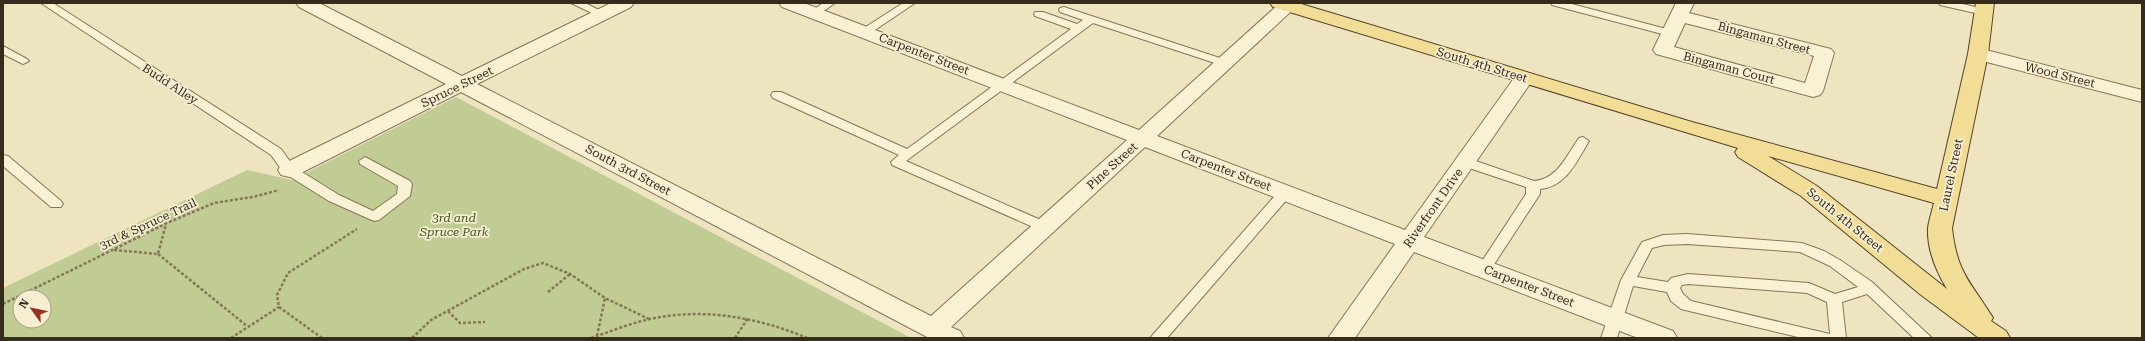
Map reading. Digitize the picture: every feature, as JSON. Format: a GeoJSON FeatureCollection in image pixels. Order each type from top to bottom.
{"type":"FeatureCollection","features":[{"type":"Feature","properties":{"kind":"main road","name":"South 4th Street"},"geometry":{"type":"LineString","coordinates":[[1286,4],[1684,126],[1946,199]]}},
{"type":"Feature","properties":{"kind":"main road","name":"Laurel Street"},"geometry":{"type":"LineString","coordinates":[[1984,8],[1978,54],[1940,228],[1941,248],[1945,264],[1964,296],[1995,336]]}},
{"type":"Feature","properties":{"kind":"main road","name":"South 4th Street"},"geometry":{"type":"LineString","coordinates":[[1684,126],[1737,148],[1790,178],[1930,289],[1995,336]]}},
{"type":"Feature","properties":{"kind":"street","name":"South 3rd Street"},"geometry":{"type":"LineString","coordinates":[[305,3],[942,333]]}},
{"type":"Feature","properties":{"kind":"street","name":"Spruce Street"},"geometry":{"type":"LineString","coordinates":[[288,170],[625,3]]}},
{"type":"Feature","properties":{"kind":"street","name":"Carpenter Street"},"geometry":{"type":"LineString","coordinates":[[788,3],[1484,269],[1613,329],[1664,338]]}},
{"type":"Feature","properties":{"kind":"street","name":"Pine Street"},"geometry":{"type":"LineString","coordinates":[[942,333],[1045,227],[1225,63],[1286,4]]}},
{"type":"Feature","properties":{"kind":"street","name":"Bingaman Court"},"geometry":{"type":"LineString","coordinates":[[1682,9],[1663,50],[1813,91]]}},
{"type":"Feature","properties":{"kind":"street","name":"Bingaman Street"},"geometry":{"type":"LineString","coordinates":[[1682,9],[1824,53],[1813,91]]}},
{"type":"Feature","properties":{"kind":"street","name":"Wood Street"},"geometry":{"type":"LineString","coordinates":[[1978,54],[2142,96]]}},
{"type":"Feature","properties":{"kind":"street","name":"Riverfront Drive"},"geometry":{"type":"LineString","coordinates":[[1341,338],[1524,78]]}},
{"type":"Feature","properties":{"kind":"lane","name":"Budd Alley"},"geometry":{"type":"LineString","coordinates":[[46,3],[276,152],[288,170]]}},
{"type":"Feature","properties":{"kind":"lane"},"geometry":{"type":"LineString","coordinates":[[576,3],[602,14]]}},
{"type":"Feature","properties":{"kind":"lane"},"geometry":{"type":"LineString","coordinates":[[814,13],[830,3]]}},
{"type":"Feature","properties":{"kind":"lane"},"geometry":{"type":"LineString","coordinates":[[864,32],[910,3]]}},
{"type":"Feature","properties":{"kind":"lane"},"geometry":{"type":"LineString","coordinates":[[1556,3],[1670,33]]}},
{"type":"Feature","properties":{"kind":"lane"},"geometry":{"type":"LineString","coordinates":[[1944,3],[1984,8]]}},
{"type":"Feature","properties":{"kind":"lane"},"geometry":{"type":"LineString","coordinates":[[1064,10],[1225,63]]}},
{"type":"Feature","properties":{"kind":"lane"},"geometry":{"type":"LineString","coordinates":[[1039,14],[1079,28]]}},
{"type":"Feature","properties":{"kind":"lane"},"geometry":{"type":"LineString","coordinates":[[1045,227],[898,162],[1091,19]]}},
{"type":"Feature","properties":{"kind":"lane"},"geometry":{"type":"LineString","coordinates":[[3,49],[23,61]]}},
{"type":"Feature","properties":{"kind":"lane"},"geometry":{"type":"LineString","coordinates":[[776,95],[908,154]]}},
{"type":"Feature","properties":{"kind":"lane"},"geometry":{"type":"LineString","coordinates":[[1465,162],[1533,185],[1553,182],[1560,177],[1583,141]]}},
{"type":"Feature","properties":{"kind":"lane"},"geometry":{"type":"LineString","coordinates":[[3,160],[56,204]]}},
{"type":"Feature","properties":{"kind":"lane"},"geometry":{"type":"LineString","coordinates":[[288,170],[334,198],[374,217],[403,196],[405,184],[365,161]]}},
{"type":"Feature","properties":{"kind":"lane"},"geometry":{"type":"LineString","coordinates":[[1484,269],[1533,194],[1533,185]]}},
{"type":"Feature","properties":{"kind":"lane"},"geometry":{"type":"LineString","coordinates":[[1158,338],[1285,193]]}},
{"type":"Feature","properties":{"kind":"lane"},"geometry":{"type":"LineString","coordinates":[[1613,329],[1628,280],[1647,245],[1662,240],[1687,239],[1802,248],[1816,252],[1840,264],[1924,338]]}},
{"type":"Feature","properties":{"kind":"lane"},"geometry":{"type":"LineString","coordinates":[[1825,338],[1686,305],[1676,297],[1673,288],[1676,281],[1688,279],[1809,288],[1834,299],[1868,289]]}},
{"type":"Feature","properties":{"kind":"lane"},"geometry":{"type":"LineString","coordinates":[[1628,280],[1673,288]]}},
{"type":"Feature","properties":{"kind":"lane"},"geometry":{"type":"LineString","coordinates":[[1834,299],[1838,338]]}},
{"type":"Feature","properties":{"kind":"path","name":"3rd & Spruce Trail"},"geometry":{"type":"LineString","coordinates":[[3,304],[167,223],[214,203],[253,197],[308,182]]}},
{"type":"Feature","properties":{"kind":"path"},"geometry":{"type":"LineString","coordinates":[[322,338],[279,307],[277,295],[288,273],[335,244],[374,217]]}},
{"type":"Feature","properties":{"kind":"path"},"geometry":{"type":"LineString","coordinates":[[158,254],[167,223]]}},
{"type":"Feature","properties":{"kind":"path"},"geometry":{"type":"LineString","coordinates":[[114,250],[158,254],[247,326]]}},
{"type":"Feature","properties":{"kind":"path"},"geometry":{"type":"LineString","coordinates":[[412,338],[431,320],[448,310],[524,269],[543,263],[570,274],[605,298],[652,320]]}},
{"type":"Feature","properties":{"kind":"path"},"geometry":{"type":"LineString","coordinates":[[548,292],[570,274]]}},
{"type":"Feature","properties":{"kind":"path"},"geometry":{"type":"LineString","coordinates":[[597,336],[605,298]]}},
{"type":"Feature","properties":{"kind":"path"},"geometry":{"type":"LineString","coordinates":[[231,338],[247,326],[279,307]]}},
{"type":"Feature","properties":{"kind":"path"},"geometry":{"type":"LineString","coordinates":[[448,310],[460,323],[485,322]]}},
{"type":"Feature","properties":{"kind":"path"},"geometry":{"type":"LineString","coordinates":[[591,338],[661,317],[720,315],[748,318],[784,327],[807,338]]}},
{"type":"Feature","properties":{"kind":"path"},"geometry":{"type":"LineString","coordinates":[[735,338],[748,318]]}},
{"type":"Feature","properties":{"kind":"green space","name":"3rd and Spruce Park"},"geometry":{"type":"Polygon","coordinates":[[[456,97],[911,338],[3,338],[3,288],[247,170],[292,180],[456,97]]]}}]}
